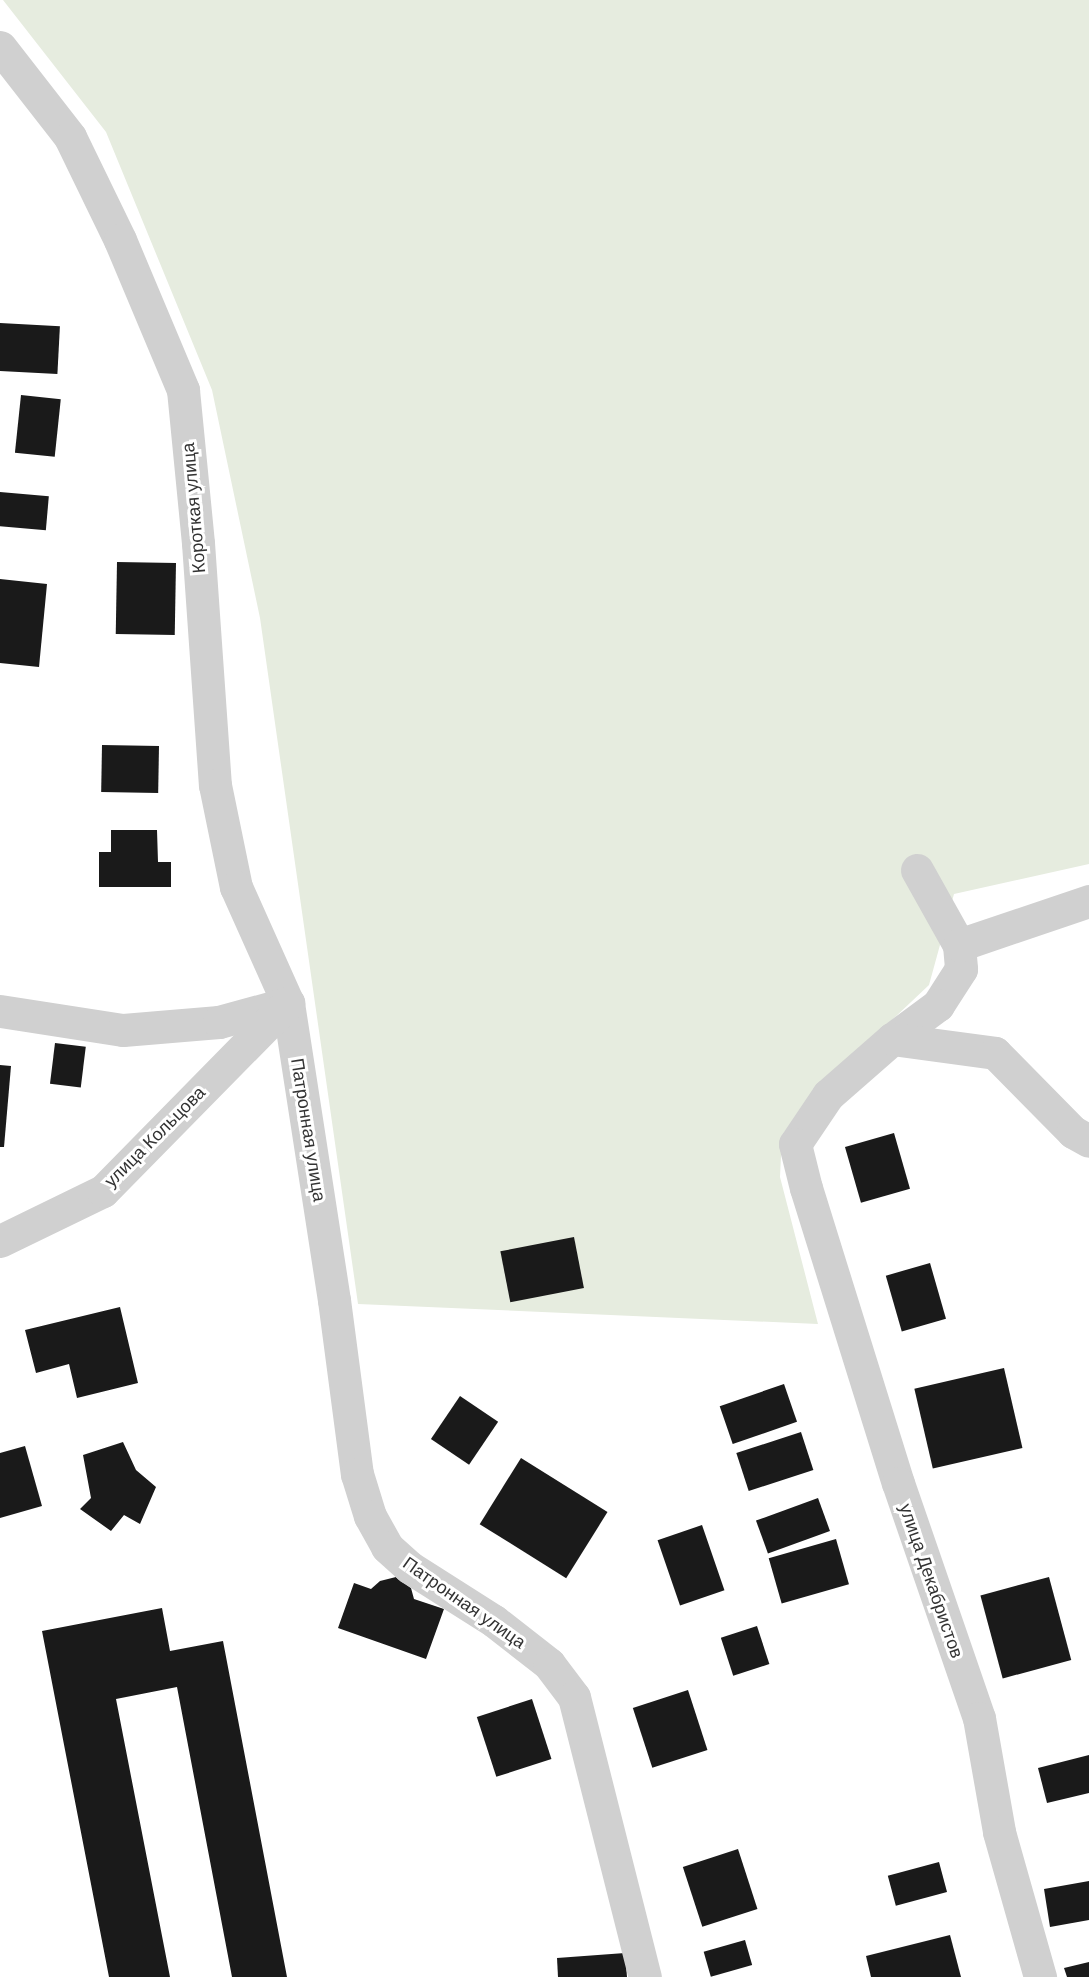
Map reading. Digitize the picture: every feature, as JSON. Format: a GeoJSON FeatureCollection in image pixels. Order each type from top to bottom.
{"type":"FeatureCollection","features":[{"type":"Feature","properties":{"kind":"street","name":"Короткая улица"},"geometry":{"type":"LineString","coordinates":[[0,47],[70,137],[120,240],[183,390],[198,543],[215,785],[236,887],[288,1003]]}},
{"type":"Feature","properties":{"kind":"street"},"geometry":{"type":"LineString","coordinates":[[916,870],[959,945],[1089,901]]}},
{"type":"Feature","properties":{"kind":"street","name":"улица Декабристов"},"geometry":{"type":"LineString","coordinates":[[959,945],[961,969],[938,1005],[892,1039],[828,1095],[795,1144],[806,1188],[898,1483],[979,1718],[999,1832],[1040,1977]]}},
{"type":"Feature","properties":{"kind":"street"},"geometry":{"type":"LineString","coordinates":[[0,1011],[123,1030],[219,1022],[288,1003]]}},
{"type":"Feature","properties":{"kind":"street","name":"улица Кольцова"},"geometry":{"type":"LineString","coordinates":[[0,1241],[103,1191],[288,1003]]}},
{"type":"Feature","properties":{"kind":"street","name":"Патронная улица"},"geometry":{"type":"LineString","coordinates":[[288,1003],[332,1288],[357,1473],[370,1516],[387,1547],[409,1567],[494,1621],[549,1664],[574,1697],[645,1977]]}},
{"type":"Feature","properties":{"kind":"street"},"geometry":{"type":"LineString","coordinates":[[892,1039],[995,1053],[1073,1132],[1089,1141]]}},
{"type":"Feature","properties":{"kind":"shaded area"},"geometry":{"type":"Polygon","coordinates":[[[3,0],[1089,0],[1089,864],[954,894],[929,985],[819,1089],[782,1135],[780,1177],[818,1324],[358,1304],[260,618],[212,390],[106,132],[3,0]]]}},
{"type":"Feature","properties":{"kind":"building"},"geometry":{"type":"Polygon","coordinates":[[[0,323],[60,326],[57,374],[0,371],[0,323]]]}},
{"type":"Feature","properties":{"kind":"building"},"geometry":{"type":"Polygon","coordinates":[[[21,395],[61,399],[55,457],[15,453],[21,395]]]}},
{"type":"Feature","properties":{"kind":"building"},"geometry":{"type":"Polygon","coordinates":[[[0,492],[49,496],[46,530],[0,526],[0,492]]]}},
{"type":"Feature","properties":{"kind":"building"},"geometry":{"type":"Polygon","coordinates":[[[117,562],[176,563],[175,635],[116,634],[117,562]]]}},
{"type":"Feature","properties":{"kind":"building"},"geometry":{"type":"Polygon","coordinates":[[[0,579],[47,584],[39,667],[0,663],[0,579]]]}},
{"type":"Feature","properties":{"kind":"building"},"geometry":{"type":"Polygon","coordinates":[[[102,745],[159,746],[158,793],[101,792],[102,745]]]}},
{"type":"Feature","properties":{"kind":"building"},"geometry":{"type":"Polygon","coordinates":[[[111,830],[157,830],[158,862],[171,862],[171,887],[99,887],[99,852],[111,852],[111,830]]]}},
{"type":"Feature","properties":{"kind":"building"},"geometry":{"type":"Polygon","coordinates":[[[55,1043],[86,1047],[81,1087],[50,1084],[55,1043]]]}},
{"type":"Feature","properties":{"kind":"building"},"geometry":{"type":"Polygon","coordinates":[[[0,1065],[11,1066],[4,1147],[0,1147],[0,1065]]]}},
{"type":"Feature","properties":{"kind":"building"},"geometry":{"type":"Polygon","coordinates":[[[894,1133],[910,1189],[861,1203],[845,1147],[894,1133]]]}},
{"type":"Feature","properties":{"kind":"building"},"geometry":{"type":"Polygon","coordinates":[[[574,1237],[584,1288],[510,1302],[500,1251],[574,1237]]]}},
{"type":"Feature","properties":{"kind":"building"},"geometry":{"type":"Polygon","coordinates":[[[930,1263],[946,1319],[902,1331],[886,1276],[930,1263]]]}},
{"type":"Feature","properties":{"kind":"building"},"geometry":{"type":"Polygon","coordinates":[[[120,1307],[138,1383],[77,1398],[69,1364],[36,1373],[25,1330],[120,1307]]]}},
{"type":"Feature","properties":{"kind":"building"},"geometry":{"type":"Polygon","coordinates":[[[1004,1368],[1022,1448],[933,1469],[914,1389],[1004,1368]]]}},
{"type":"Feature","properties":{"kind":"building"},"geometry":{"type":"Polygon","coordinates":[[[784,1384],[797,1422],[733,1444],[720,1406],[784,1384]]]}},
{"type":"Feature","properties":{"kind":"building"},"geometry":{"type":"Polygon","coordinates":[[[460,1396],[498,1422],[469,1465],[431,1439],[460,1396]]]}},
{"type":"Feature","properties":{"kind":"building"},"geometry":{"type":"Polygon","coordinates":[[[801,1432],[813,1470],[749,1491],[736,1453],[801,1432]]]}},
{"type":"Feature","properties":{"kind":"building"},"geometry":{"type":"Polygon","coordinates":[[[123,1442],[136,1470],[156,1487],[140,1524],[124,1515],[111,1531],[80,1509],[91,1498],[83,1455],[123,1442]]]}},
{"type":"Feature","properties":{"kind":"building"},"geometry":{"type":"Polygon","coordinates":[[[25,1446],[42,1506],[0,1518],[0,1453],[25,1446]]]}},
{"type":"Feature","properties":{"kind":"building"},"geometry":{"type":"Polygon","coordinates":[[[521,1458],[608,1512],[566,1578],[480,1524],[521,1458]]]}},
{"type":"Feature","properties":{"kind":"building"},"geometry":{"type":"Polygon","coordinates":[[[818,1498],[830,1531],[768,1553],[756,1521],[818,1498]]]}},
{"type":"Feature","properties":{"kind":"building"},"geometry":{"type":"Polygon","coordinates":[[[702,1525],[724,1590],[680,1606],[658,1540],[702,1525]]]}},
{"type":"Feature","properties":{"kind":"building"},"geometry":{"type":"Polygon","coordinates":[[[836,1539],[849,1584],[782,1603],[769,1558],[836,1539]]]}},
{"type":"Feature","properties":{"kind":"building"},"geometry":{"type":"Polygon","coordinates":[[[396,1577],[411,1588],[414,1599],[444,1609],[426,1659],[338,1628],[354,1583],[371,1589],[380,1581],[396,1577]]]}},
{"type":"Feature","properties":{"kind":"building"},"geometry":{"type":"Polygon","coordinates":[[[1049,1577],[1071,1660],[1003,1678],[980,1595],[1049,1577]]]}},
{"type":"Feature","properties":{"kind":"building"},"geometry":{"type":"Polygon","coordinates":[[[162,1608],[170,1651],[223,1641],[287,1977],[232,1977],[177,1687],[116,1699],[170,1977],[109,1977],[42,1631],[162,1608]]]}},
{"type":"Feature","properties":{"kind":"building"},"geometry":{"type":"Polygon","coordinates":[[[757,1626],[769,1664],[733,1676],[721,1638],[757,1626]]]}},
{"type":"Feature","properties":{"kind":"building"},"geometry":{"type":"Polygon","coordinates":[[[688,1690],[707,1750],[652,1768],[633,1708],[688,1690]]]}},
{"type":"Feature","properties":{"kind":"building"},"geometry":{"type":"Polygon","coordinates":[[[532,1699],[551,1759],[496,1777],[477,1717],[532,1699]]]}},
{"type":"Feature","properties":{"kind":"building"},"geometry":{"type":"Polygon","coordinates":[[[1089,1755],[1089,1793],[1047,1803],[1038,1768],[1089,1755]]]}},
{"type":"Feature","properties":{"kind":"building"},"geometry":{"type":"Polygon","coordinates":[[[738,1849],[757,1909],[702,1927],[683,1867],[738,1849]]]}},
{"type":"Feature","properties":{"kind":"building"},"geometry":{"type":"Polygon","coordinates":[[[939,1862],[947,1892],[896,1906],[888,1876],[939,1862]]]}},
{"type":"Feature","properties":{"kind":"building"},"geometry":{"type":"Polygon","coordinates":[[[1089,1881],[1089,1920],[1050,1927],[1044,1889],[1089,1881]]]}},
{"type":"Feature","properties":{"kind":"building"},"geometry":{"type":"Polygon","coordinates":[[[950,1935],[961,1977],[871,1977],[866,1956],[950,1935]]]}},
{"type":"Feature","properties":{"kind":"building"},"geometry":{"type":"Polygon","coordinates":[[[745,1940],[752,1965],[711,1977],[704,1952],[745,1940]]]}},
{"type":"Feature","properties":{"kind":"building"},"geometry":{"type":"Polygon","coordinates":[[[625,1953],[627,1977],[558,1977],[557,1958],[625,1953]]]}},
{"type":"Feature","properties":{"kind":"building"},"geometry":{"type":"Polygon","coordinates":[[[1089,1962],[1089,1977],[1067,1977],[1064,1968],[1089,1962]]]}}]}
